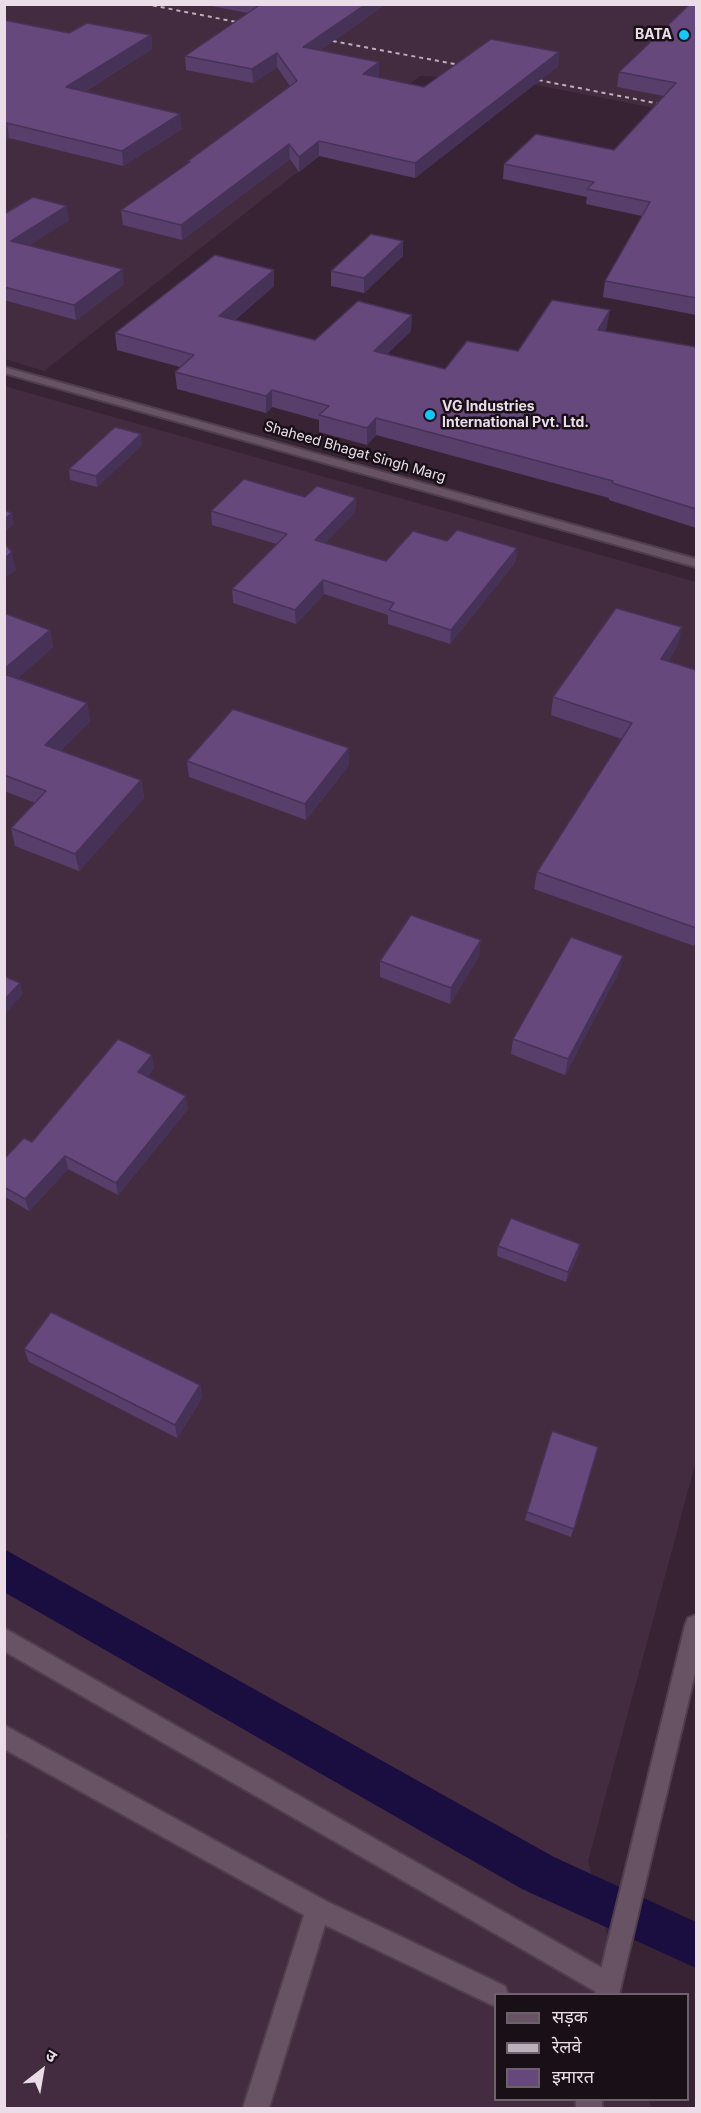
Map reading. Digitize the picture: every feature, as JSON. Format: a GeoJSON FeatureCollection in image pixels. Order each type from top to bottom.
{"type":"FeatureCollection","features":[{"type":"Feature","properties":{"kind":"street","name":"Shaheed Bhagat Singh Marg"},"geometry":{"type":"LineString","coordinates":[[4,370],[696,563]]}},
{"type":"Feature","properties":{"kind":"street"},"geometry":{"type":"LineString","coordinates":[[4,1639],[608,1990],[614,1957],[696,1626]]}},
{"type":"Feature","properties":{"kind":"street"},"geometry":{"type":"LineString","coordinates":[[4,1736],[318,1908],[494,1995]]}},
{"type":"Feature","properties":{"kind":"street"},"geometry":{"type":"LineString","coordinates":[[256,2109],[318,1908]]}},
{"type":"Feature","properties":{"kind":"shaded area"},"geometry":{"type":"Polygon","coordinates":[[[4,5],[696,5],[696,116],[510,80],[420,76],[44,371],[5,359],[4,5]]]}},
{"type":"Feature","properties":{"kind":"shaded area"},"geometry":{"type":"Polygon","coordinates":[[[4,386],[696,582],[696,1461],[588,1861],[622,1993],[494,1993],[494,2101],[649,2101],[651,2108],[5,2108],[4,386]]]}},
{"type":"Feature","properties":{"kind":"building"},"geometry":{"type":"Polygon","coordinates":[[[261,4],[366,4],[303,47],[379,62],[363,74],[424,87],[491,39],[559,52],[415,163],[319,141],[299,157],[289,144],[181,225],[121,210],[190,162],[188,161],[297,81],[277,53],[252,69],[185,56],[261,4]]]}},
{"type":"Feature","properties":{"kind":"building"},"geometry":{"type":"Polygon","coordinates":[[[690,4],[696,4],[696,298],[605,281],[650,202],[587,189],[594,182],[504,164],[536,134],[614,150],[676,83],[619,72],[690,4]]]}},
{"type":"Feature","properties":{"kind":"building"},"geometry":{"type":"Polygon","coordinates":[[[4,20],[69,33],[87,23],[151,35],[66,87],[180,114],[122,151],[7,123],[4,125],[4,20]]]}},
{"type":"Feature","properties":{"kind":"building"},"geometry":{"type":"Polygon","coordinates":[[[33,197],[67,206],[11,241],[123,269],[74,305],[4,287],[4,214],[33,197]]]}},
{"type":"Feature","properties":{"kind":"building"},"geometry":{"type":"Polygon","coordinates":[[[371,234],[403,241],[364,278],[331,271],[371,234]]]}},
{"type":"Feature","properties":{"kind":"building"},"geometry":{"type":"Polygon","coordinates":[[[215,255],[274,270],[219,316],[315,340],[358,301],[412,315],[374,351],[445,369],[467,341],[518,351],[552,300],[610,310],[598,330],[696,347],[696,509],[612,483],[613,481],[376,418],[367,428],[319,415],[329,406],[272,390],[266,396],[175,372],[194,355],[115,333],[215,255]]]}},
{"type":"Feature","properties":{"kind":"building"},"geometry":{"type":"Polygon","coordinates":[[[115,427],[141,434],[96,476],[69,469],[115,427]]]}},
{"type":"Feature","properties":{"kind":"building"},"geometry":{"type":"Polygon","coordinates":[[[244,479],[305,497],[317,486],[356,498],[315,540],[386,561],[413,531],[447,541],[457,530],[517,548],[451,630],[389,610],[394,603],[323,580],[295,610],[232,589],[287,534],[211,511],[244,479]]]}},
{"type":"Feature","properties":{"kind":"building"},"geometry":{"type":"Polygon","coordinates":[[[4,510],[12,513],[4,519],[4,510]]]}},
{"type":"Feature","properties":{"kind":"building"},"geometry":{"type":"Polygon","coordinates":[[[4,543],[12,552],[4,559],[4,543]]]}},
{"type":"Feature","properties":{"kind":"building"},"geometry":{"type":"Polygon","coordinates":[[[616,608],[682,627],[661,659],[696,670],[696,928],[537,872],[632,723],[553,697],[616,608]]]}},
{"type":"Feature","properties":{"kind":"building"},"geometry":{"type":"Polygon","coordinates":[[[4,613],[50,630],[4,669],[4,613]]]}},
{"type":"Feature","properties":{"kind":"building"},"geometry":{"type":"Polygon","coordinates":[[[4,674],[87,703],[45,745],[141,780],[75,854],[11,828],[46,791],[4,775],[4,674]]]}},
{"type":"Feature","properties":{"kind":"building"},"geometry":{"type":"Polygon","coordinates":[[[233,709],[349,748],[305,804],[187,761],[233,709]]]}},
{"type":"Feature","properties":{"kind":"building"},"geometry":{"type":"Polygon","coordinates":[[[411,915],[481,940],[451,988],[380,961],[411,915]]]}},
{"type":"Feature","properties":{"kind":"building"},"geometry":{"type":"Polygon","coordinates":[[[571,937],[623,956],[568,1059],[513,1039],[571,937]]]}},
{"type":"Feature","properties":{"kind":"building"},"geometry":{"type":"Polygon","coordinates":[[[4,976],[20,983],[4,1000],[4,976]]]}},
{"type":"Feature","properties":{"kind":"building"},"geometry":{"type":"Polygon","coordinates":[[[118,1039],[152,1055],[138,1072],[186,1096],[116,1183],[65,1156],[25,1199],[4,1187],[4,1159],[24,1138],[32,1142],[118,1039]]]}},
{"type":"Feature","properties":{"kind":"building"},"geometry":{"type":"Polygon","coordinates":[[[511,1218],[580,1244],[568,1272],[498,1246],[511,1218]]]}},
{"type":"Feature","properties":{"kind":"building"},"geometry":{"type":"Polygon","coordinates":[[[51,1312],[200,1385],[175,1425],[24,1349],[51,1312]]]}},
{"type":"Feature","properties":{"kind":"building"},"geometry":{"type":"Polygon","coordinates":[[[552,1431],[598,1447],[574,1529],[527,1512],[552,1431]]]}},
{"type":"Feature","properties":{"kind":"waterway"},"geometry":{"type":"LineString","coordinates":[[4,1569],[538,1873],[696,1945]]}},
{"type":"Feature","properties":{"kind":"railway"},"geometry":{"type":"LineString","coordinates":[[145,4],[252,25]]}},
{"type":"Feature","properties":{"kind":"railway"},"geometry":{"type":"LineString","coordinates":[[317,38],[470,67]]}},
{"type":"Feature","properties":{"kind":"railway"},"geometry":{"type":"LineString","coordinates":[[523,77],[696,111]]}},
{"type":"Feature","properties":{"kind":"place","name":"BATA"},"geometry":{"type":"Point","coordinates":[684,35]}},
{"type":"Feature","properties":{"kind":"place","name":"VG Industries International Pvt. Ltd."},"geometry":{"type":"Point","coordinates":[430,415]}}]}
